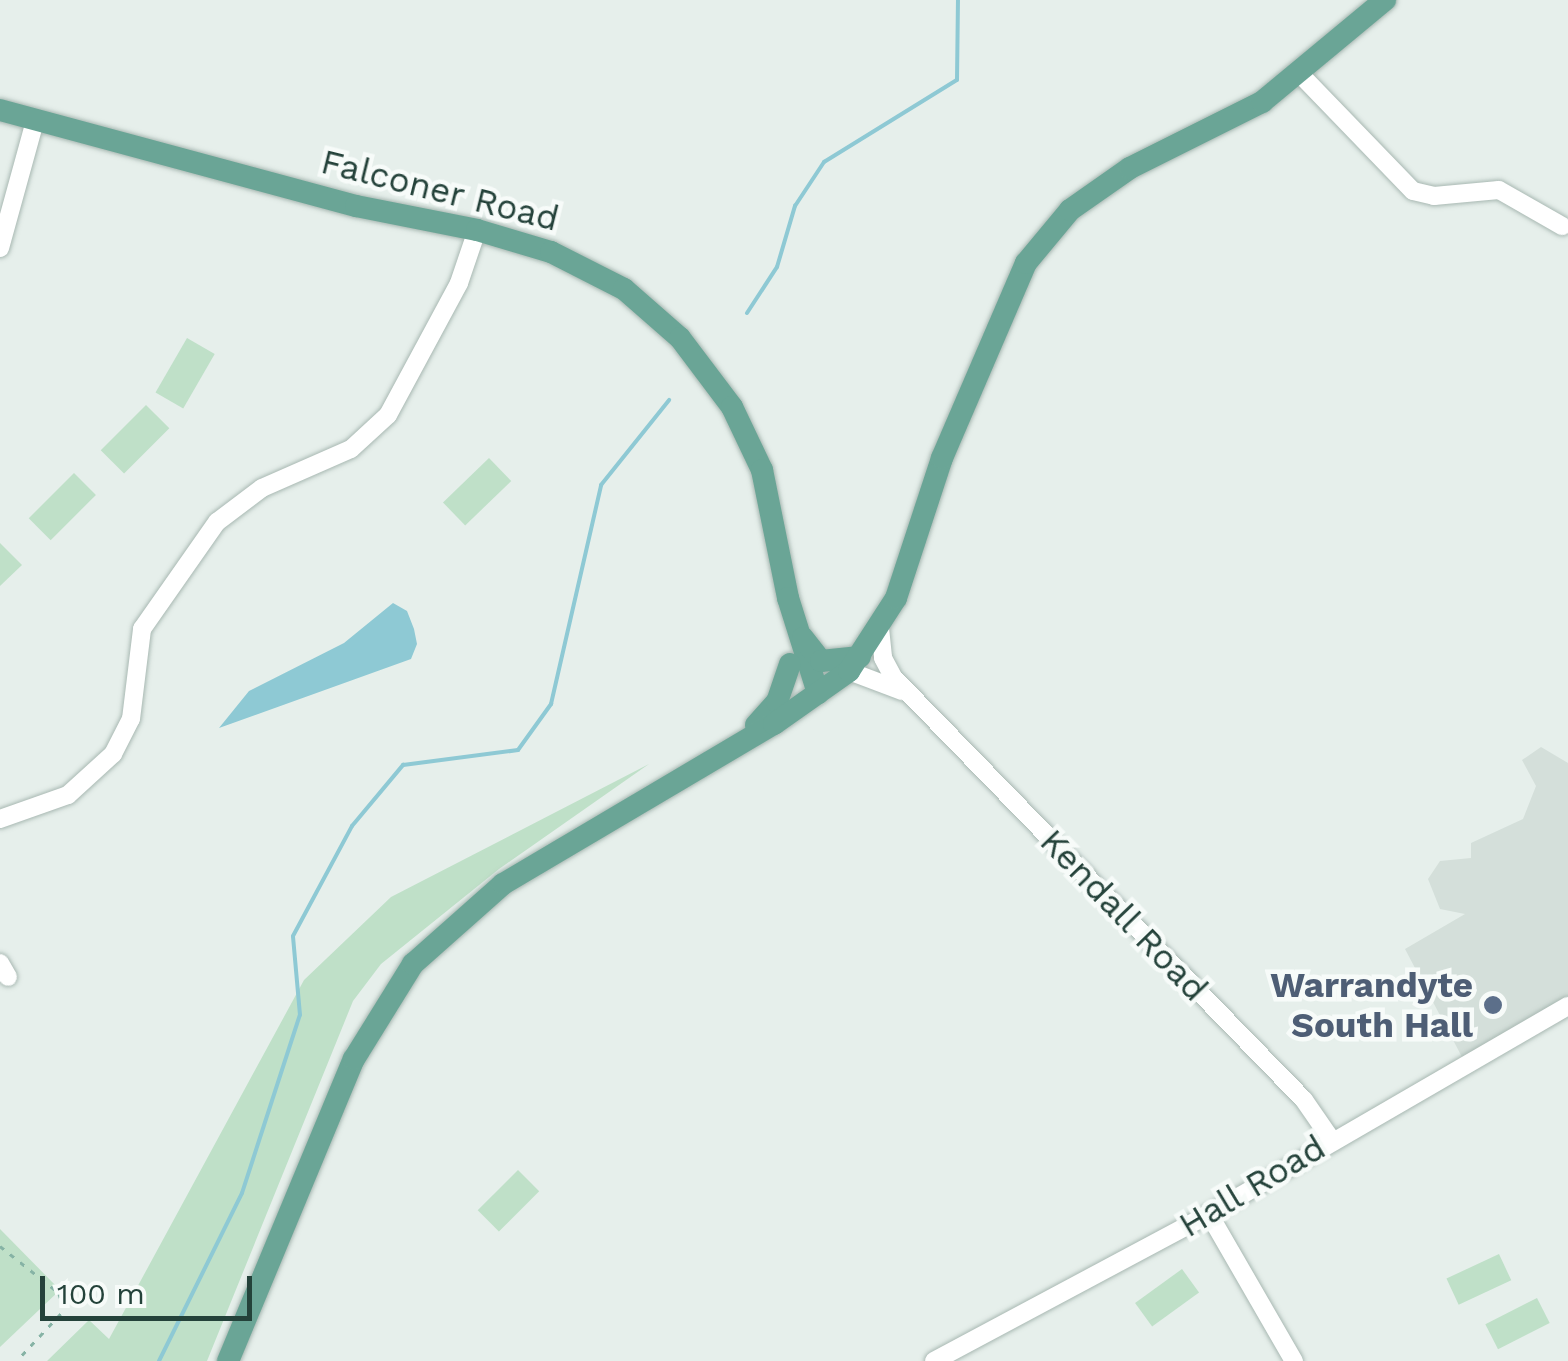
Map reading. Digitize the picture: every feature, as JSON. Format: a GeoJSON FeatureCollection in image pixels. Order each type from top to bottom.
{"type":"FeatureCollection","features":[{"type":"Feature","properties":{"kind":"main road"},"geometry":{"type":"LineString","coordinates":[[228,1361],[354,1059],[389,994],[435,942],[503,884],[812,698],[854,664],[880,628],[992,332],[1026,263],[1070,210],[1130,168],[1262,102],[1385,0]]}},
{"type":"Feature","properties":{"kind":"main road","name":"Falconer Road"},"geometry":{"type":"LineString","coordinates":[[0,110],[356,206],[477,230],[590,269],[680,338],[732,407],[762,470],[812,698]]}},
{"type":"Feature","properties":{"kind":"main road","name":"Falconer Road"},"geometry":{"type":"LineString","coordinates":[[788,598],[790,664],[812,698]]}},
{"type":"Feature","properties":{"kind":"main road"},"geometry":{"type":"LineString","coordinates":[[794,622],[821,661],[854,664]]}},
{"type":"Feature","properties":{"kind":"main road"},"geometry":{"type":"LineString","coordinates":[[678,778],[766,716],[790,664]]}},
{"type":"Feature","properties":{"kind":"street"},"geometry":{"type":"LineString","coordinates":[[1299,73],[1413,190],[1434,196],[1499,190],[1562,226]]}},
{"type":"Feature","properties":{"kind":"street"},"geometry":{"type":"LineString","coordinates":[[0,248],[35,121]]}},
{"type":"Feature","properties":{"kind":"street"},"geometry":{"type":"LineString","coordinates":[[0,818],[68,795],[113,754],[130,719],[142,629],[217,522],[262,488],[351,449],[388,415],[459,283],[477,230]]}},
{"type":"Feature","properties":{"kind":"street","name":"Kendall Road"},"geometry":{"type":"LineString","coordinates":[[880,628],[886,667],[911,696],[1304,1100],[1331,1139]]}},
{"type":"Feature","properties":{"kind":"street","name":"Kendall Road"},"geometry":{"type":"LineString","coordinates":[[854,664],[911,696]]}},
{"type":"Feature","properties":{"kind":"street","name":"Hall Road"},"geometry":{"type":"LineString","coordinates":[[937,1360],[1209,1214],[1331,1139],[1568,1006]]}},
{"type":"Feature","properties":{"kind":"street"},"geometry":{"type":"LineString","coordinates":[[1209,1214],[1294,1361]]}},
{"type":"Feature","properties":{"kind":"path"},"geometry":{"type":"LineString","coordinates":[[0,1246],[59,1292],[62,1302],[61,1314],[18,1361]]}},
{"type":"Feature","properties":{"kind":"shaded area"},"geometry":{"type":"Polygon","coordinates":[[[1541,747],[1568,763],[1568,1000],[1462,1057],[1405,949],[1465,914],[1440,909],[1428,879],[1440,861],[1471,858],[1471,843],[1523,819],[1536,786],[1522,760],[1541,747]]]}},
{"type":"Feature","properties":{"kind":"green space"},"geometry":{"type":"Polygon","coordinates":[[[187,338],[215,354],[183,409],[156,393],[187,338]]]}},
{"type":"Feature","properties":{"kind":"green space"},"geometry":{"type":"Polygon","coordinates":[[[146,405],[169,428],[124,474],[101,450],[146,405]]]}},
{"type":"Feature","properties":{"kind":"green space"},"geometry":{"type":"Polygon","coordinates":[[[489,458],[511,481],[465,525],[443,502],[489,458]]]}},
{"type":"Feature","properties":{"kind":"green space"},"geometry":{"type":"Polygon","coordinates":[[[74,473],[96,495],[51,540],[29,518],[74,473]]]}},
{"type":"Feature","properties":{"kind":"green space"},"geometry":{"type":"Polygon","coordinates":[[[0,543],[22,565],[0,586],[0,543]]]}},
{"type":"Feature","properties":{"kind":"green space"},"geometry":{"type":"Polygon","coordinates":[[[649,764],[499,869],[381,964],[353,1001],[207,1361],[47,1361],[89,1320],[109,1339],[304,980],[391,897],[649,764]]]}},
{"type":"Feature","properties":{"kind":"green space"},"geometry":{"type":"Polygon","coordinates":[[[518,1170],[539,1191],[499,1232],[478,1210],[518,1170]]]}},
{"type":"Feature","properties":{"kind":"green space"},"geometry":{"type":"Polygon","coordinates":[[[0,1229],[60,1290],[0,1347],[0,1229]]]}},
{"type":"Feature","properties":{"kind":"green space"},"geometry":{"type":"Polygon","coordinates":[[[1499,1254],[1511,1280],[1459,1305],[1446,1279],[1499,1254]]]}},
{"type":"Feature","properties":{"kind":"green space"},"geometry":{"type":"Polygon","coordinates":[[[1182,1269],[1199,1292],[1152,1327],[1135,1303],[1182,1269]]]}},
{"type":"Feature","properties":{"kind":"green space"},"geometry":{"type":"Polygon","coordinates":[[[1537,1298],[1550,1323],[1498,1349],[1485,1324],[1537,1298]]]}},
{"type":"Feature","properties":{"kind":"water"},"geometry":{"type":"Polygon","coordinates":[[[393,603],[407,611],[414,629],[417,644],[411,659],[219,728],[249,691],[344,643],[393,603]]]}},
{"type":"Feature","properties":{"kind":"waterway"},"geometry":{"type":"LineString","coordinates":[[747,313],[777,267],[795,206],[824,162],[957,80],[958,0]]}},
{"type":"Feature","properties":{"kind":"waterway"},"geometry":{"type":"LineString","coordinates":[[159,1361],[242,1193],[300,1015],[293,936],[352,826],[403,765],[518,750],[551,704],[601,485],[669,400]]}},
{"type":"Feature","properties":{"kind":"place","name":"Warrandyte South Hall"},"geometry":{"type":"Point","coordinates":[1493,1005]}}]}
